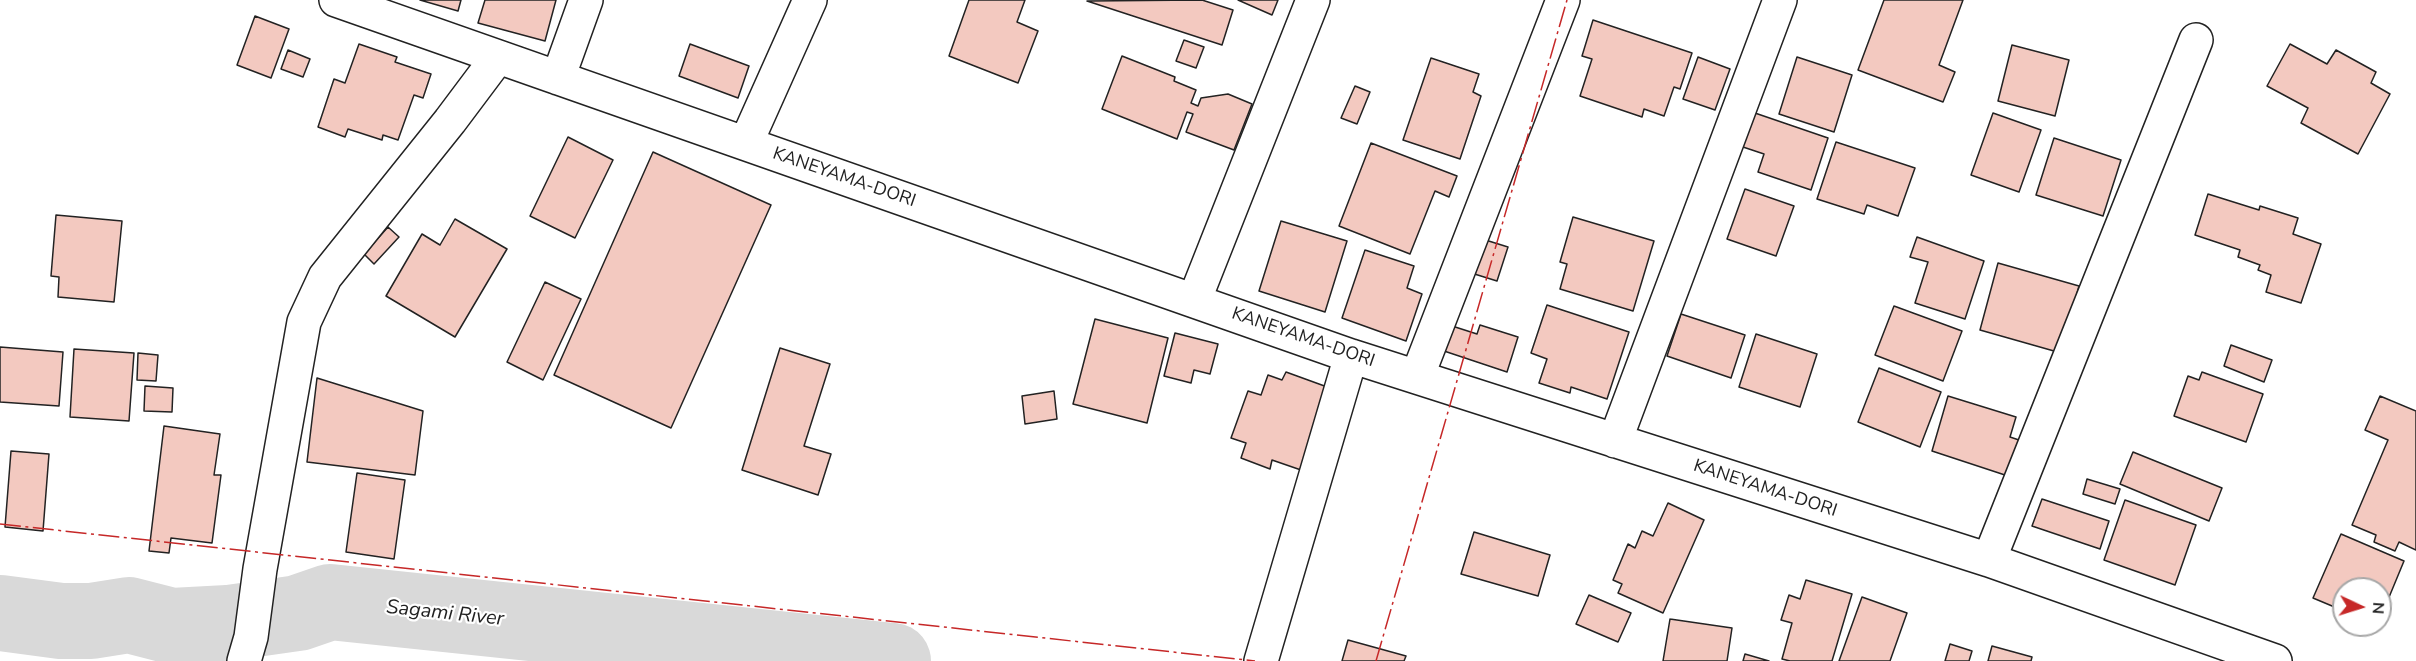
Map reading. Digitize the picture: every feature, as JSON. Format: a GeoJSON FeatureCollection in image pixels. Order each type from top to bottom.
{"type":"FeatureCollection","features":[{"type":"Feature","properties":{"kind":"street"},"geometry":{"type":"LineString","coordinates":[[558,78],[586,0]]}},
{"type":"Feature","properties":{"kind":"street"},"geometry":{"type":"LineString","coordinates":[[746,143],[810,0]]}},
{"type":"Feature","properties":{"kind":"street"},"geometry":{"type":"LineString","coordinates":[[1194,301],[1313,0]]}},
{"type":"Feature","properties":{"kind":"street"},"geometry":{"type":"LineString","coordinates":[[1417,377],[1563,0]]}},
{"type":"Feature","properties":{"kind":"street"},"geometry":{"type":"LineString","coordinates":[[1615,441],[1779,0]]}},
{"type":"Feature","properties":{"kind":"street","name":"KANEYAMA-DORI"},"geometry":{"type":"LineString","coordinates":[[339,1],[1351,356],[1989,560],[2275,661]]}},
{"type":"Feature","properties":{"kind":"street"},"geometry":{"type":"LineString","coordinates":[[1989,560],[2196,40]]}},
{"type":"Feature","properties":{"kind":"street"},"geometry":{"type":"LineString","coordinates":[[248,649],[304,322],[325,278],[498,57]]}},
{"type":"Feature","properties":{"kind":"street"},"geometry":{"type":"LineString","coordinates":[[1261,661],[1351,356]]}},
{"type":"Feature","properties":{"kind":"building"},"geometry":{"type":"Polygon","coordinates":[[[420,0],[461,0],[458,11],[420,0]]]}},
{"type":"Feature","properties":{"kind":"building"},"geometry":{"type":"Polygon","coordinates":[[[485,0],[556,0],[545,41],[478,23],[485,0]]]}},
{"type":"Feature","properties":{"kind":"building"},"geometry":{"type":"Polygon","coordinates":[[[969,0],[1025,0],[1017,22],[1038,31],[1018,83],[949,56],[969,0]]]}},
{"type":"Feature","properties":{"kind":"building"},"geometry":{"type":"Polygon","coordinates":[[[1202,0],[1233,10],[1222,45],[1087,1],[1202,0]]]}},
{"type":"Feature","properties":{"kind":"building"},"geometry":{"type":"Polygon","coordinates":[[[1238,0],[1278,0],[1272,15],[1238,0]]]}},
{"type":"Feature","properties":{"kind":"building"},"geometry":{"type":"Polygon","coordinates":[[[1884,0],[1963,0],[1939,65],[1955,72],[1943,102],[1858,70],[1884,0]]]}},
{"type":"Feature","properties":{"kind":"building"},"geometry":{"type":"Polygon","coordinates":[[[255,16],[289,29],[271,78],[237,65],[255,16]]]}},
{"type":"Feature","properties":{"kind":"building"},"geometry":{"type":"Polygon","coordinates":[[[1593,20],[1692,53],[1680,89],[1674,87],[1664,116],[1644,109],[1642,117],[1580,96],[1592,59],[1582,56],[1593,20]]]}},
{"type":"Feature","properties":{"kind":"building"},"geometry":{"type":"Polygon","coordinates":[[[1184,40],[1204,47],[1196,68],[1176,61],[1184,40]]]}},
{"type":"Feature","properties":{"kind":"building"},"geometry":{"type":"Polygon","coordinates":[[[359,44],[397,57],[395,62],[431,74],[423,98],[414,95],[398,140],[383,135],[382,140],[348,129],[345,137],[318,127],[334,79],[345,83],[359,44]]]}},
{"type":"Feature","properties":{"kind":"building"},"geometry":{"type":"Polygon","coordinates":[[[690,44],[749,66],[738,98],[679,76],[690,44]]]}},
{"type":"Feature","properties":{"kind":"building"},"geometry":{"type":"Polygon","coordinates":[[[2290,44],[2327,64],[2336,50],[2376,72],[2371,83],[2390,94],[2358,154],[2301,123],[2308,108],[2267,86],[2290,44]]]}},
{"type":"Feature","properties":{"kind":"building"},"geometry":{"type":"Polygon","coordinates":[[[2012,45],[2069,60],[2055,116],[1998,101],[2012,45]]]}},
{"type":"Feature","properties":{"kind":"building"},"geometry":{"type":"Polygon","coordinates":[[[288,50],[310,59],[303,77],[281,69],[288,50]]]}},
{"type":"Feature","properties":{"kind":"building"},"geometry":{"type":"Polygon","coordinates":[[[1122,56],[1175,77],[1174,81],[1196,90],[1191,103],[1198,106],[1201,98],[1228,94],[1252,104],[1234,150],[1186,132],[1193,114],[1187,112],[1177,139],[1102,109],[1122,56]]]}},
{"type":"Feature","properties":{"kind":"building"},"geometry":{"type":"Polygon","coordinates":[[[1698,57],[1730,69],[1715,110],[1683,99],[1698,57]]]}},
{"type":"Feature","properties":{"kind":"building"},"geometry":{"type":"Polygon","coordinates":[[[1797,57],[1852,75],[1834,132],[1779,114],[1797,57]]]}},
{"type":"Feature","properties":{"kind":"building"},"geometry":{"type":"Polygon","coordinates":[[[1431,58],[1479,74],[1473,92],[1481,96],[1460,159],[1403,140],[1431,58]]]}},
{"type":"Feature","properties":{"kind":"building"},"geometry":{"type":"Polygon","coordinates":[[[1355,86],[1370,92],[1357,124],[1341,118],[1355,86]]]}},
{"type":"Feature","properties":{"kind":"building"},"geometry":{"type":"Polygon","coordinates":[[[1752,112],[1828,138],[1811,190],[1758,172],[1764,154],[1740,146],[1752,112]]]}},
{"type":"Feature","properties":{"kind":"building"},"geometry":{"type":"Polygon","coordinates":[[[1993,113],[2041,130],[2019,192],[1971,175],[1993,113]]]}},
{"type":"Feature","properties":{"kind":"building"},"geometry":{"type":"Polygon","coordinates":[[[568,137],[613,160],[575,238],[530,216],[568,137]]]}},
{"type":"Feature","properties":{"kind":"building"},"geometry":{"type":"Polygon","coordinates":[[[2054,138],[2121,160],[2103,216],[2036,195],[2054,138]]]}},
{"type":"Feature","properties":{"kind":"building"},"geometry":{"type":"Polygon","coordinates":[[[1836,142],[1915,168],[1898,216],[1867,205],[1864,214],[1817,199],[1836,142]]]}},
{"type":"Feature","properties":{"kind":"building"},"geometry":{"type":"Polygon","coordinates":[[[1371,143],[1457,176],[1449,197],[1435,191],[1410,254],[1339,226],[1371,143]]]}},
{"type":"Feature","properties":{"kind":"building"},"geometry":{"type":"Polygon","coordinates":[[[653,152],[771,205],[671,428],[554,375],[653,152]]]}},
{"type":"Feature","properties":{"kind":"building"},"geometry":{"type":"Polygon","coordinates":[[[1745,189],[1794,206],[1776,256],[1727,239],[1745,189]]]}},
{"type":"Feature","properties":{"kind":"building"},"geometry":{"type":"Polygon","coordinates":[[[2208,194],[2259,210],[2260,206],[2298,218],[2293,234],[2321,244],[2301,303],[2266,292],[2271,275],[2258,270],[2260,265],[2238,257],[2240,250],[2195,235],[2208,194]]]}},
{"type":"Feature","properties":{"kind":"building"},"geometry":{"type":"Polygon","coordinates":[[[56,215],[122,221],[114,302],[58,297],[59,277],[51,276],[56,215]]]}},
{"type":"Feature","properties":{"kind":"building"},"geometry":{"type":"Polygon","coordinates":[[[1573,217],[1654,241],[1633,311],[1560,289],[1567,264],[1560,262],[1573,217]]]}},
{"type":"Feature","properties":{"kind":"building"},"geometry":{"type":"Polygon","coordinates":[[[455,219],[507,249],[455,337],[386,296],[422,234],[440,245],[455,219]]]}},
{"type":"Feature","properties":{"kind":"building"},"geometry":{"type":"Polygon","coordinates":[[[1281,221],[1347,241],[1325,312],[1259,291],[1281,221]]]}},
{"type":"Feature","properties":{"kind":"building"},"geometry":{"type":"Polygon","coordinates":[[[388,227],[399,237],[374,264],[364,254],[388,227]]]}},
{"type":"Feature","properties":{"kind":"building"},"geometry":{"type":"Polygon","coordinates":[[[1917,237],[1984,261],[1965,319],[1915,303],[1928,262],[1910,257],[1917,237]]]}},
{"type":"Feature","properties":{"kind":"building"},"geometry":{"type":"Polygon","coordinates":[[[1479,238],[1508,247],[1497,281],[1468,272],[1479,238]]]}},
{"type":"Feature","properties":{"kind":"building"},"geometry":{"type":"Polygon","coordinates":[[[1365,250],[1414,266],[1407,288],[1422,294],[1406,341],[1342,318],[1365,250]]]}},
{"type":"Feature","properties":{"kind":"building"},"geometry":{"type":"Polygon","coordinates":[[[1998,263],[2079,286],[2061,353],[1980,330],[1998,263]]]}},
{"type":"Feature","properties":{"kind":"building"},"geometry":{"type":"Polygon","coordinates":[[[545,282],[581,299],[543,380],[507,362],[545,282]]]}},
{"type":"Feature","properties":{"kind":"building"},"geometry":{"type":"Polygon","coordinates":[[[1547,305],[1629,332],[1607,399],[1571,387],[1570,393],[1539,383],[1547,359],[1531,353],[1547,305]]]}},
{"type":"Feature","properties":{"kind":"building"},"geometry":{"type":"Polygon","coordinates":[[[1894,306],[1962,331],[1943,381],[1875,355],[1894,306]]]}},
{"type":"Feature","properties":{"kind":"building"},"geometry":{"type":"Polygon","coordinates":[[[1681,314],[1745,335],[1731,378],[1667,356],[1681,314]]]}},
{"type":"Feature","properties":{"kind":"building"},"geometry":{"type":"Polygon","coordinates":[[[1095,319],[1168,338],[1147,423],[1073,404],[1095,319]]]}},
{"type":"Feature","properties":{"kind":"building"},"geometry":{"type":"Polygon","coordinates":[[[1449,325],[1477,334],[1480,325],[1518,337],[1507,372],[1441,350],[1449,325]]]}},
{"type":"Feature","properties":{"kind":"building"},"geometry":{"type":"Polygon","coordinates":[[[1175,333],[1218,344],[1210,374],[1194,370],[1191,383],[1164,376],[1175,333]]]}},
{"type":"Feature","properties":{"kind":"building"},"geometry":{"type":"Polygon","coordinates":[[[1756,334],[1817,354],[1800,407],[1739,387],[1756,334]]]}},
{"type":"Feature","properties":{"kind":"building"},"geometry":{"type":"Polygon","coordinates":[[[2231,345],[2272,360],[2264,382],[2224,366],[2231,345]]]}},
{"type":"Feature","properties":{"kind":"building"},"geometry":{"type":"Polygon","coordinates":[[[0,347],[63,352],[59,406],[0,402],[0,347]]]}},
{"type":"Feature","properties":{"kind":"building"},"geometry":{"type":"Polygon","coordinates":[[[780,348],[830,364],[804,446],[831,454],[818,495],[742,470],[780,348]]]}},
{"type":"Feature","properties":{"kind":"building"},"geometry":{"type":"Polygon","coordinates":[[[74,349],[134,353],[129,421],[70,417],[74,349]]]}},
{"type":"Feature","properties":{"kind":"building"},"geometry":{"type":"Polygon","coordinates":[[[138,353],[158,355],[156,381],[137,380],[138,353]]]}},
{"type":"Feature","properties":{"kind":"building"},"geometry":{"type":"Polygon","coordinates":[[[1879,368],[1941,392],[1920,447],[1858,422],[1879,368]]]}},
{"type":"Feature","properties":{"kind":"building"},"geometry":{"type":"Polygon","coordinates":[[[1286,372],[1330,388],[1301,470],[1272,460],[1270,469],[1241,458],[1246,443],[1231,438],[1248,391],[1261,395],[1268,375],[1282,380],[1286,372]]]}},
{"type":"Feature","properties":{"kind":"building"},"geometry":{"type":"Polygon","coordinates":[[[2202,372],[2263,394],[2246,442],[2174,416],[2188,376],[2199,380],[2202,372]]]}},
{"type":"Feature","properties":{"kind":"building"},"geometry":{"type":"Polygon","coordinates":[[[317,378],[423,411],[415,475],[307,462],[317,378]]]}},
{"type":"Feature","properties":{"kind":"building"},"geometry":{"type":"Polygon","coordinates":[[[145,386],[173,388],[172,412],[144,411],[145,386]]]}},
{"type":"Feature","properties":{"kind":"building"},"geometry":{"type":"Polygon","coordinates":[[[1054,391],[1057,419],[1025,424],[1022,396],[1054,391]]]}},
{"type":"Feature","properties":{"kind":"building"},"geometry":{"type":"Polygon","coordinates":[[[1948,396],[2016,417],[2010,437],[2019,440],[2008,476],[1932,451],[1948,396]]]}},
{"type":"Feature","properties":{"kind":"building"},"geometry":{"type":"Polygon","coordinates":[[[2380,396],[2416,411],[2416,550],[2399,542],[2395,551],[2374,542],[2376,535],[2352,525],[2388,440],[2365,430],[2380,396]]]}},
{"type":"Feature","properties":{"kind":"building"},"geometry":{"type":"Polygon","coordinates":[[[164,426],[220,434],[214,475],[221,475],[212,543],[171,538],[169,553],[149,551],[164,426]]]}},
{"type":"Feature","properties":{"kind":"building"},"geometry":{"type":"Polygon","coordinates":[[[11,451],[49,454],[43,531],[5,527],[11,451]]]}},
{"type":"Feature","properties":{"kind":"building"},"geometry":{"type":"Polygon","coordinates":[[[2133,452],[2222,488],[2209,521],[2120,484],[2133,452]]]}},
{"type":"Feature","properties":{"kind":"building"},"geometry":{"type":"Polygon","coordinates":[[[357,473],[405,480],[394,559],[346,552],[357,473]]]}},
{"type":"Feature","properties":{"kind":"building"},"geometry":{"type":"Polygon","coordinates":[[[2087,479],[2120,489],[2115,504],[2083,494],[2087,479]]]}},
{"type":"Feature","properties":{"kind":"building"},"geometry":{"type":"Polygon","coordinates":[[[2042,499],[2109,521],[2100,549],[2032,526],[2042,499]]]}},
{"type":"Feature","properties":{"kind":"building"},"geometry":{"type":"Polygon","coordinates":[[[2125,500],[2196,525],[2175,585],[2104,560],[2125,500]]]}},
{"type":"Feature","properties":{"kind":"building"},"geometry":{"type":"Polygon","coordinates":[[[1668,503],[1704,520],[1663,613],[1618,593],[1622,584],[1613,580],[1628,544],[1635,548],[1642,531],[1653,536],[1668,503]]]}},
{"type":"Feature","properties":{"kind":"building"},"geometry":{"type":"Polygon","coordinates":[[[1474,532],[1550,555],[1538,596],[1461,574],[1474,532]]]}},
{"type":"Feature","properties":{"kind":"building"},"geometry":{"type":"Polygon","coordinates":[[[2341,534],[2404,561],[2392,590],[2392,577],[2332,577],[2332,606],[2313,598],[2341,534]]]}},
{"type":"Feature","properties":{"kind":"building"},"geometry":{"type":"Polygon","coordinates":[[[1806,580],[1852,594],[1832,661],[1782,659],[1792,623],[1781,620],[1789,595],[1800,599],[1806,580]]]}},
{"type":"Feature","properties":{"kind":"building"},"geometry":{"type":"Polygon","coordinates":[[[1589,595],[1631,613],[1618,642],[1576,624],[1589,595]]]}},
{"type":"Feature","properties":{"kind":"building"},"geometry":{"type":"Polygon","coordinates":[[[1862,597],[1907,613],[1890,661],[1839,661],[1862,597]]]}},
{"type":"Feature","properties":{"kind":"building"},"geometry":{"type":"Polygon","coordinates":[[[1670,619],[1732,628],[1727,661],[1663,661],[1670,619]]]}},
{"type":"Feature","properties":{"kind":"building"},"geometry":{"type":"Polygon","coordinates":[[[1348,640],[1406,656],[1404,661],[1342,661],[1348,640]]]}},
{"type":"Feature","properties":{"kind":"building"},"geometry":{"type":"Polygon","coordinates":[[[1950,644],[1972,651],[1969,661],[1945,661],[1950,644]]]}},
{"type":"Feature","properties":{"kind":"building"},"geometry":{"type":"Polygon","coordinates":[[[1992,646],[2032,657],[2031,661],[1988,661],[1992,646]]]}},
{"type":"Feature","properties":{"kind":"building"},"geometry":{"type":"Polygon","coordinates":[[[1745,654],[1769,661],[1743,661],[1745,654]]]}},
{"type":"Feature","properties":{"kind":"waterway","name":"Sagami River"},"geometry":{"type":"LineString","coordinates":[[0,613],[61,621],[91,621],[129,615],[172,626],[228,623],[298,613],[330,602],[893,661]]}},
{"type":"Feature","properties":{"kind":"power"},"geometry":{"type":"LineString","coordinates":[[1376,661],[1567,0]]}},
{"type":"Feature","properties":{"kind":"power"},"geometry":{"type":"LineString","coordinates":[[0,524],[1255,661]]}}]}
